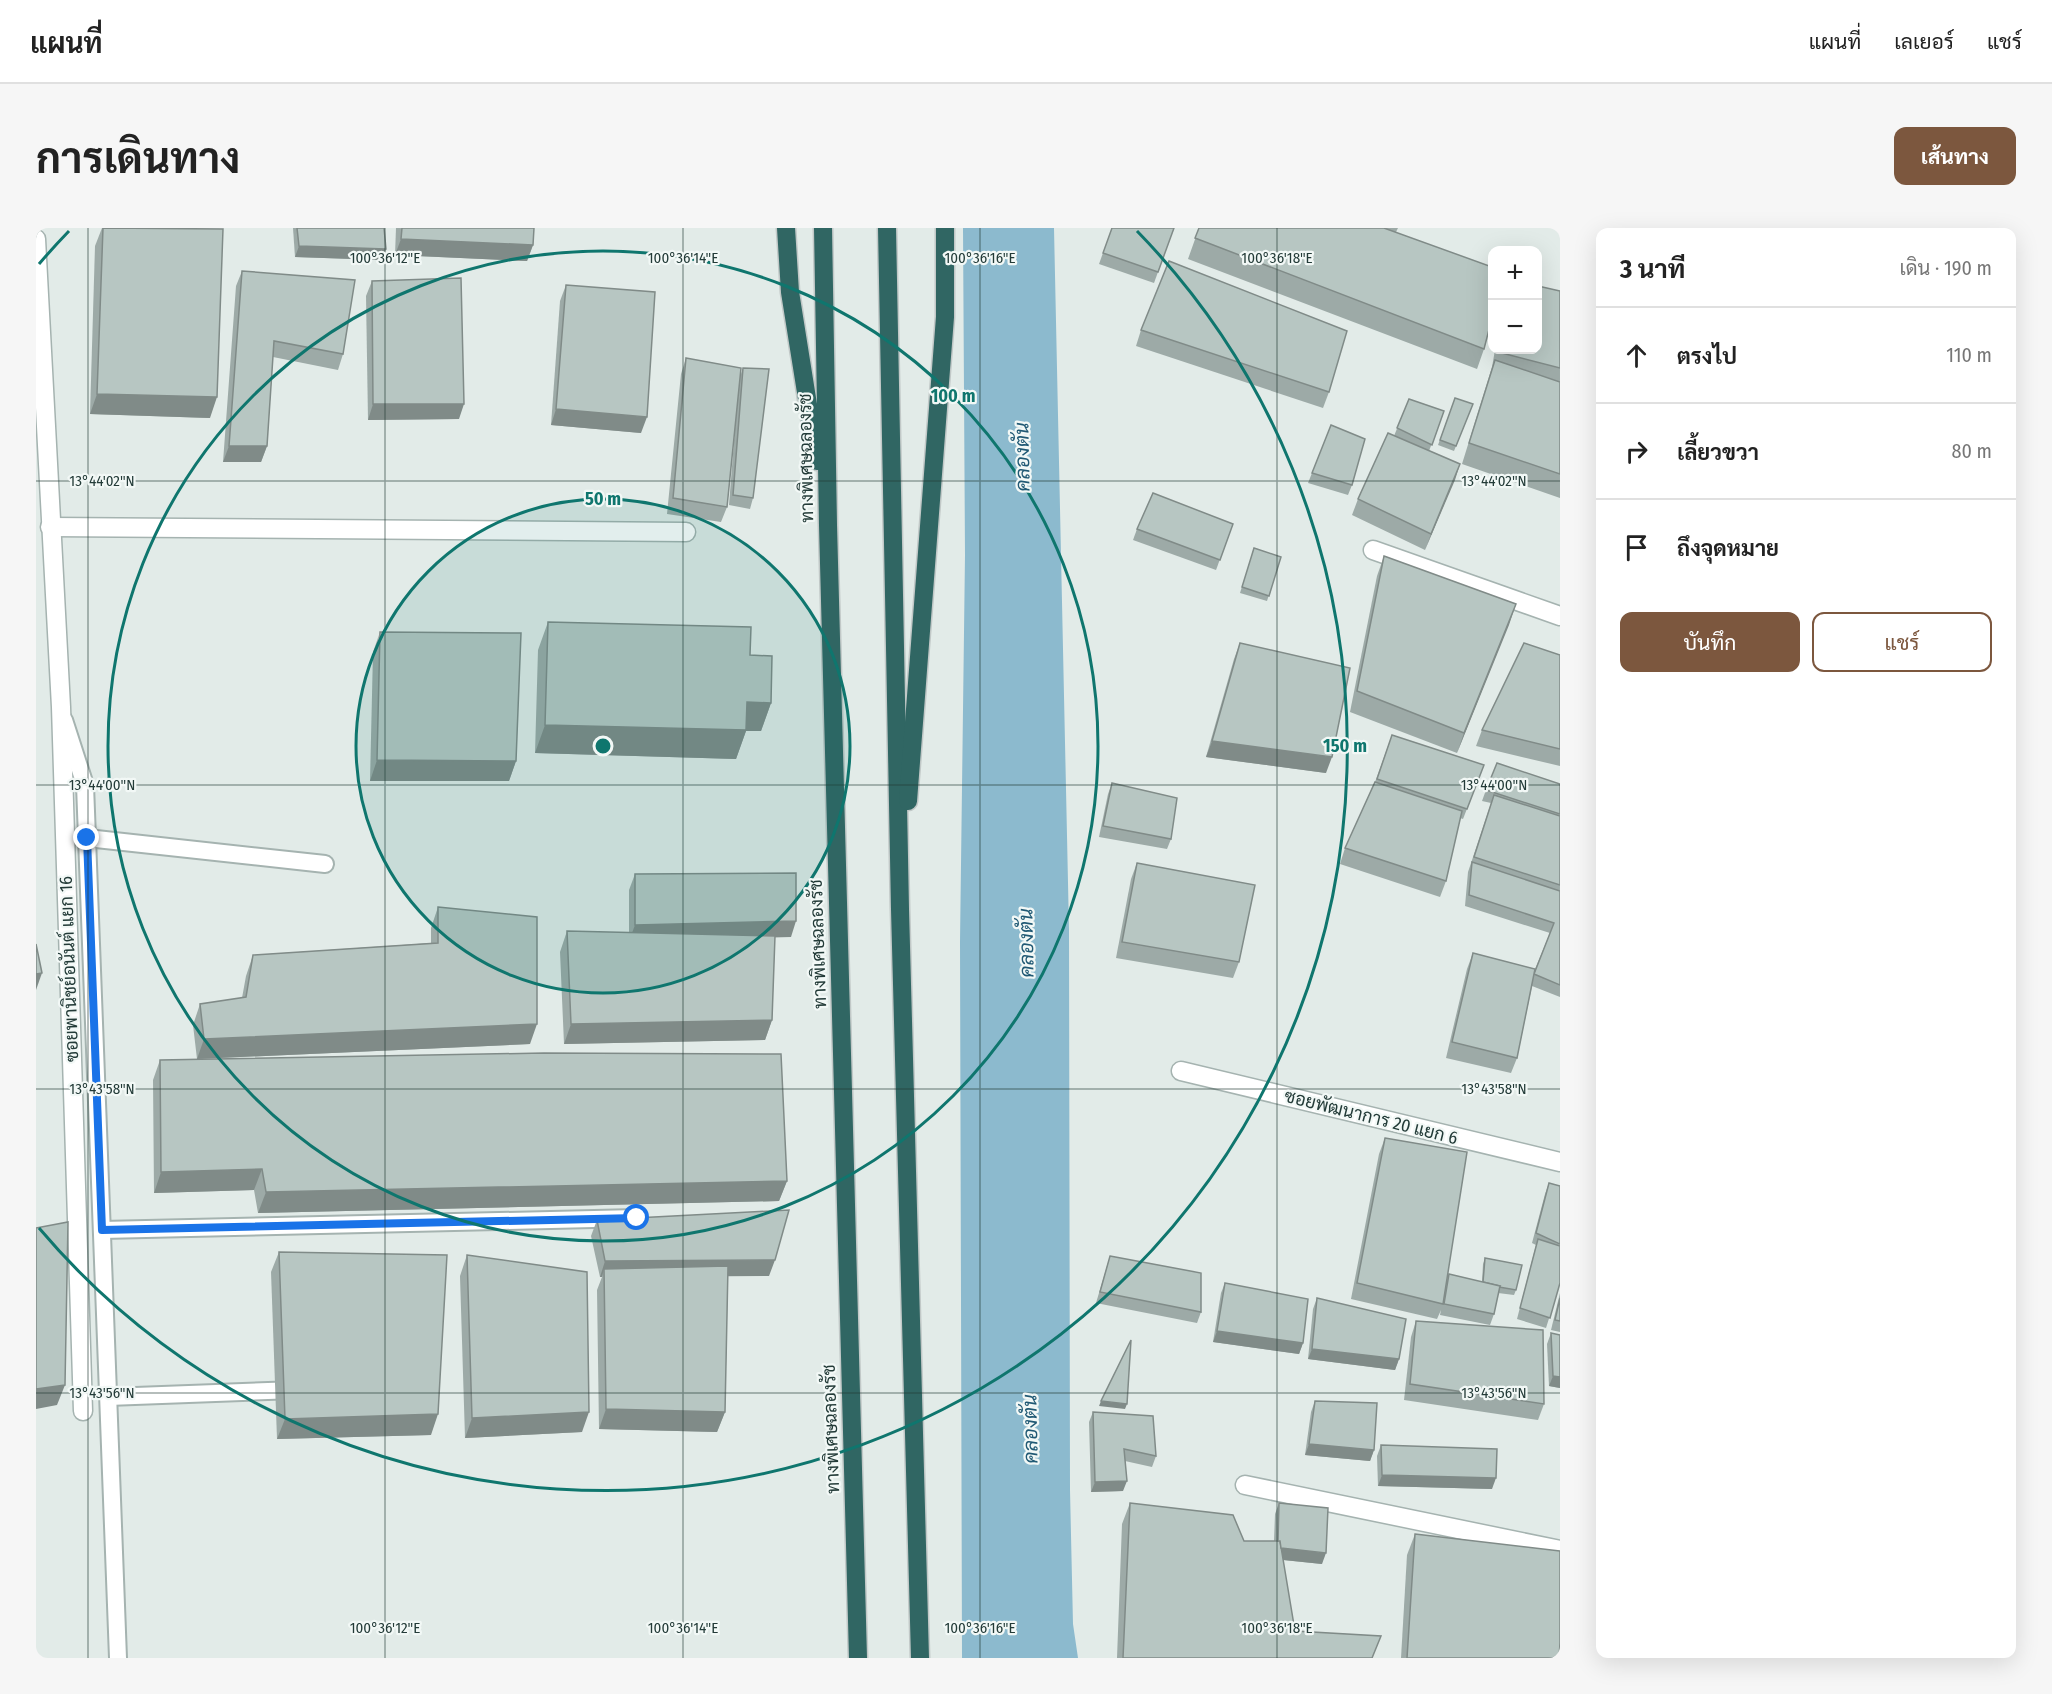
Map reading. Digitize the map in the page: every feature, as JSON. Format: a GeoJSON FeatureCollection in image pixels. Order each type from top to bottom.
{"type":"FeatureCollection","features":[{"type":"Feature","properties":{"kind":"highway"},"geometry":{"type":"LineString","coordinates":[[786,228],[790,292],[828,525]]}},
{"type":"Feature","properties":{"kind":"highway","name":"ทางพิเศษฉลองรัช"},"geometry":{"type":"LineString","coordinates":[[823,228],[828,525],[858,1658]]}},
{"type":"Feature","properties":{"kind":"highway"},"geometry":{"type":"LineString","coordinates":[[887,228],[900,909],[920,1658]]}},
{"type":"Feature","properties":{"kind":"highway"},"geometry":{"type":"LineString","coordinates":[[900,909],[945,317],[945,228]]}},
{"type":"Feature","properties":{"kind":"street","name":"ซอยพานิชย์อนันต์ แยก 16"},"geometry":{"type":"LineString","coordinates":[[36,239],[61,707],[83,1411]]}},
{"type":"Feature","properties":{"kind":"street"},"geometry":{"type":"LineString","coordinates":[[50,527],[686,532]]}},
{"type":"Feature","properties":{"kind":"street"},"geometry":{"type":"LineString","coordinates":[[1373,550],[1560,616]]}},
{"type":"Feature","properties":{"kind":"street","name":"ซอยพัฒนาการ 20 แยก 6"},"geometry":{"type":"LineString","coordinates":[[1181,1071],[1560,1162]]}},
{"type":"Feature","properties":{"kind":"street"},"geometry":{"type":"LineString","coordinates":[[1245,1485],[1560,1550]]}},
{"type":"Feature","properties":{"kind":"lane"},"geometry":{"type":"LineString","coordinates":[[61,707],[85,785],[118,1658]]}},
{"type":"Feature","properties":{"kind":"lane"},"geometry":{"type":"LineString","coordinates":[[87,838],[325,864]]}},
{"type":"Feature","properties":{"kind":"lane"},"geometry":{"type":"LineString","coordinates":[[102,1230],[637,1218]]}},
{"type":"Feature","properties":{"kind":"lane"},"geometry":{"type":"LineString","coordinates":[[108,1397],[308,1390]]}},
{"type":"Feature","properties":{"kind":"water","name":"คลองตัน"},"geometry":{"type":"Polygon","coordinates":[[[963,228],[1054,228],[1069,929],[1070,1490],[1073,1624],[1078,1658],[962,1658],[960,942],[965,555],[963,228]]]}},
{"type":"Feature","properties":{"kind":"building"},"geometry":{"type":"Polygon","coordinates":[[[103,228],[223,229],[217,397],[97,394],[103,228]]]}},
{"type":"Feature","properties":{"kind":"building"},"geometry":{"type":"Polygon","coordinates":[[[297,228],[384,228],[386,249],[299,246],[297,228]]]}},
{"type":"Feature","properties":{"kind":"building"},"geometry":{"type":"Polygon","coordinates":[[[402,228],[534,228],[533,245],[401,239],[402,228]]]}},
{"type":"Feature","properties":{"kind":"building"},"geometry":{"type":"Polygon","coordinates":[[[1112,228],[1174,228],[1158,272],[1103,253],[1112,228]]]}},
{"type":"Feature","properties":{"kind":"building"},"geometry":{"type":"Polygon","coordinates":[[[1199,228],[1384,228],[1488,266],[1488,334],[1484,349],[1195,238],[1199,228]]]}},
{"type":"Feature","properties":{"kind":"building"},"geometry":{"type":"Polygon","coordinates":[[[1169,261],[1347,331],[1329,392],[1141,330],[1169,261]]]}},
{"type":"Feature","properties":{"kind":"building"},"geometry":{"type":"Polygon","coordinates":[[[242,271],[355,280],[343,354],[274,341],[267,446],[229,446],[242,271]]]}},
{"type":"Feature","properties":{"kind":"building"},"geometry":{"type":"Polygon","coordinates":[[[461,278],[464,404],[373,404],[372,281],[461,278]]]}},
{"type":"Feature","properties":{"kind":"building"},"geometry":{"type":"Polygon","coordinates":[[[566,285],[655,292],[647,417],[556,409],[566,285]]]}},
{"type":"Feature","properties":{"kind":"building"},"geometry":{"type":"Polygon","coordinates":[[[1542,287],[1560,291],[1560,368],[1506,354],[1542,354],[1542,287]]]}},
{"type":"Feature","properties":{"kind":"building"},"geometry":{"type":"Polygon","coordinates":[[[686,358],[741,368],[727,507],[673,498],[686,358]]]}},
{"type":"Feature","properties":{"kind":"building"},"geometry":{"type":"Polygon","coordinates":[[[1495,360],[1560,382],[1560,474],[1469,443],[1495,360]]]}},
{"type":"Feature","properties":{"kind":"building"},"geometry":{"type":"Polygon","coordinates":[[[743,368],[769,369],[753,498],[733,495],[743,368]]]}},
{"type":"Feature","properties":{"kind":"building"},"geometry":{"type":"Polygon","coordinates":[[[1455,398],[1473,404],[1456,446],[1440,440],[1455,398]]]}},
{"type":"Feature","properties":{"kind":"building"},"geometry":{"type":"Polygon","coordinates":[[[1409,399],[1444,411],[1432,445],[1397,428],[1409,399]]]}},
{"type":"Feature","properties":{"kind":"building"},"geometry":{"type":"Polygon","coordinates":[[[1331,425],[1365,439],[1352,485],[1312,473],[1331,425]]]}},
{"type":"Feature","properties":{"kind":"building"},"geometry":{"type":"Polygon","coordinates":[[[1388,433],[1460,464],[1431,534],[1358,499],[1388,433]]]}},
{"type":"Feature","properties":{"kind":"building"},"geometry":{"type":"Polygon","coordinates":[[[1153,493],[1233,524],[1220,560],[1137,529],[1153,493]]]}},
{"type":"Feature","properties":{"kind":"building"},"geometry":{"type":"Polygon","coordinates":[[[1254,548],[1281,557],[1269,596],[1242,587],[1254,548]]]}},
{"type":"Feature","properties":{"kind":"building"},"geometry":{"type":"Polygon","coordinates":[[[1384,556],[1516,604],[1464,733],[1357,691],[1384,556]]]}},
{"type":"Feature","properties":{"kind":"building"},"geometry":{"type":"Polygon","coordinates":[[[548,622],[751,627],[750,655],[772,656],[771,703],[747,702],[746,730],[545,725],[548,622]]]}},
{"type":"Feature","properties":{"kind":"building"},"geometry":{"type":"Polygon","coordinates":[[[380,632],[521,633],[516,761],[377,760],[380,632]]]}},
{"type":"Feature","properties":{"kind":"building"},"geometry":{"type":"Polygon","coordinates":[[[1240,643],[1350,668],[1332,757],[1212,741],[1240,643]]]}},
{"type":"Feature","properties":{"kind":"building"},"geometry":{"type":"Polygon","coordinates":[[[1524,643],[1560,655],[1560,749],[1482,730],[1524,643]]]}},
{"type":"Feature","properties":{"kind":"building"},"geometry":{"type":"Polygon","coordinates":[[[1392,735],[1484,765],[1467,809],[1377,779],[1392,735]]]}},
{"type":"Feature","properties":{"kind":"building"},"geometry":{"type":"Polygon","coordinates":[[[1497,763],[1560,784],[1560,814],[1486,790],[1497,763]]]}},
{"type":"Feature","properties":{"kind":"building"},"geometry":{"type":"Polygon","coordinates":[[[1375,782],[1462,811],[1446,881],[1345,848],[1375,782]]]}},
{"type":"Feature","properties":{"kind":"building"},"geometry":{"type":"Polygon","coordinates":[[[1112,783],[1177,798],[1171,839],[1103,826],[1112,783]]]}},
{"type":"Feature","properties":{"kind":"building"},"geometry":{"type":"Polygon","coordinates":[[[1494,795],[1560,816],[1560,885],[1474,857],[1494,795]]]}},
{"type":"Feature","properties":{"kind":"building"},"geometry":{"type":"Polygon","coordinates":[[[1472,862],[1560,891],[1560,985],[1534,974],[1554,923],[1469,895],[1472,862]]]}},
{"type":"Feature","properties":{"kind":"building"},"geometry":{"type":"Polygon","coordinates":[[[1137,863],[1255,885],[1239,962],[1122,942],[1137,863]]]}},
{"type":"Feature","properties":{"kind":"building"},"geometry":{"type":"Polygon","coordinates":[[[796,873],[796,921],[635,925],[635,874],[796,873]]]}},
{"type":"Feature","properties":{"kind":"building"},"geometry":{"type":"Polygon","coordinates":[[[438,907],[537,917],[537,1024],[204,1039],[200,1004],[246,997],[253,955],[438,943],[438,907]]]}},
{"type":"Feature","properties":{"kind":"building"},"geometry":{"type":"Polygon","coordinates":[[[567,931],[775,936],[772,1020],[571,1024],[567,931]]]}},
{"type":"Feature","properties":{"kind":"building"},"geometry":{"type":"Polygon","coordinates":[[[36,944],[42,973],[36,974],[36,944]]]}},
{"type":"Feature","properties":{"kind":"building"},"geometry":{"type":"Polygon","coordinates":[[[1473,953],[1535,969],[1517,1058],[1452,1042],[1473,953]]]}},
{"type":"Feature","properties":{"kind":"building"},"geometry":{"type":"Polygon","coordinates":[[[544,1053],[781,1054],[787,1181],[266,1192],[262,1169],[161,1172],[160,1060],[544,1053]]]}},
{"type":"Feature","properties":{"kind":"building"},"geometry":{"type":"Polygon","coordinates":[[[1385,1138],[1467,1152],[1443,1304],[1357,1283],[1385,1138]]]}},
{"type":"Feature","properties":{"kind":"building"},"geometry":{"type":"Polygon","coordinates":[[[1549,1183],[1560,1186],[1560,1244],[1536,1233],[1549,1183]]]}},
{"type":"Feature","properties":{"kind":"building"},"geometry":{"type":"Polygon","coordinates":[[[789,1210],[775,1260],[605,1261],[597,1220],[789,1210]]]}},
{"type":"Feature","properties":{"kind":"building"},"geometry":{"type":"Polygon","coordinates":[[[68,1222],[65,1385],[36,1389],[36,1228],[68,1222]]]}},
{"type":"Feature","properties":{"kind":"building"},"geometry":{"type":"Polygon","coordinates":[[[1538,1239],[1560,1246],[1560,1283],[1550,1318],[1520,1308],[1538,1239]]]}},
{"type":"Feature","properties":{"kind":"building"},"geometry":{"type":"Polygon","coordinates":[[[279,1252],[447,1255],[438,1414],[285,1419],[279,1252]]]}},
{"type":"Feature","properties":{"kind":"building"},"geometry":{"type":"Polygon","coordinates":[[[467,1255],[587,1272],[589,1412],[472,1418],[467,1255]]]}},
{"type":"Feature","properties":{"kind":"building"},"geometry":{"type":"Polygon","coordinates":[[[1110,1256],[1201,1273],[1201,1312],[1100,1292],[1110,1256]]]}},
{"type":"Feature","properties":{"kind":"building"},"geometry":{"type":"Polygon","coordinates":[[[1485,1258],[1522,1265],[1516,1290],[1483,1282],[1485,1258]]]}},
{"type":"Feature","properties":{"kind":"building"},"geometry":{"type":"Polygon","coordinates":[[[728,1266],[725,1412],[606,1409],[604,1269],[728,1266]]]}},
{"type":"Feature","properties":{"kind":"building"},"geometry":{"type":"Polygon","coordinates":[[[1449,1274],[1500,1286],[1494,1314],[1444,1304],[1449,1274]]]}},
{"type":"Feature","properties":{"kind":"building"},"geometry":{"type":"Polygon","coordinates":[[[1225,1283],[1308,1299],[1303,1343],[1217,1331],[1225,1283]]]}},
{"type":"Feature","properties":{"kind":"building"},"geometry":{"type":"Polygon","coordinates":[[[1317,1298],[1406,1319],[1399,1359],[1312,1349],[1317,1298]]]}},
{"type":"Feature","properties":{"kind":"building"},"geometry":{"type":"Polygon","coordinates":[[[1560,1298],[1560,1321],[1555,1320],[1560,1298]]]}},
{"type":"Feature","properties":{"kind":"building"},"geometry":{"type":"Polygon","coordinates":[[[1416,1321],[1543,1330],[1544,1404],[1410,1384],[1416,1321]]]}},
{"type":"Feature","properties":{"kind":"building"},"geometry":{"type":"Polygon","coordinates":[[[1551,1333],[1560,1335],[1560,1377],[1553,1376],[1551,1333]]]}},
{"type":"Feature","properties":{"kind":"building"},"geometry":{"type":"Polygon","coordinates":[[[1131,1340],[1127,1404],[1101,1401],[1131,1340]]]}},
{"type":"Feature","properties":{"kind":"building"},"geometry":{"type":"Polygon","coordinates":[[[1315,1401],[1377,1403],[1374,1450],[1309,1444],[1315,1401]]]}},
{"type":"Feature","properties":{"kind":"building"},"geometry":{"type":"Polygon","coordinates":[[[1093,1412],[1153,1416],[1156,1456],[1124,1449],[1127,1481],[1095,1482],[1093,1412]]]}},
{"type":"Feature","properties":{"kind":"building"},"geometry":{"type":"Polygon","coordinates":[[[1381,1445],[1497,1449],[1496,1478],[1382,1475],[1381,1445]]]}},
{"type":"Feature","properties":{"kind":"building"},"geometry":{"type":"Polygon","coordinates":[[[1130,1503],[1233,1515],[1244,1541],[1280,1541],[1295,1631],[1381,1636],[1372,1658],[1123,1658],[1130,1503]]]}},
{"type":"Feature","properties":{"kind":"building"},"geometry":{"type":"Polygon","coordinates":[[[1279,1503],[1328,1508],[1326,1553],[1281,1548],[1280,1541],[1278,1541],[1279,1503]]]}},
{"type":"Feature","properties":{"kind":"building"},"geometry":{"type":"Polygon","coordinates":[[[1415,1534],[1560,1551],[1559,1658],[1407,1658],[1415,1534]]]}},
{"type":"Feature","properties":{"kind":"route"},"geometry":{"type":"LineString","coordinates":[[87,838],[102,1230],[637,1218]]}}]}
